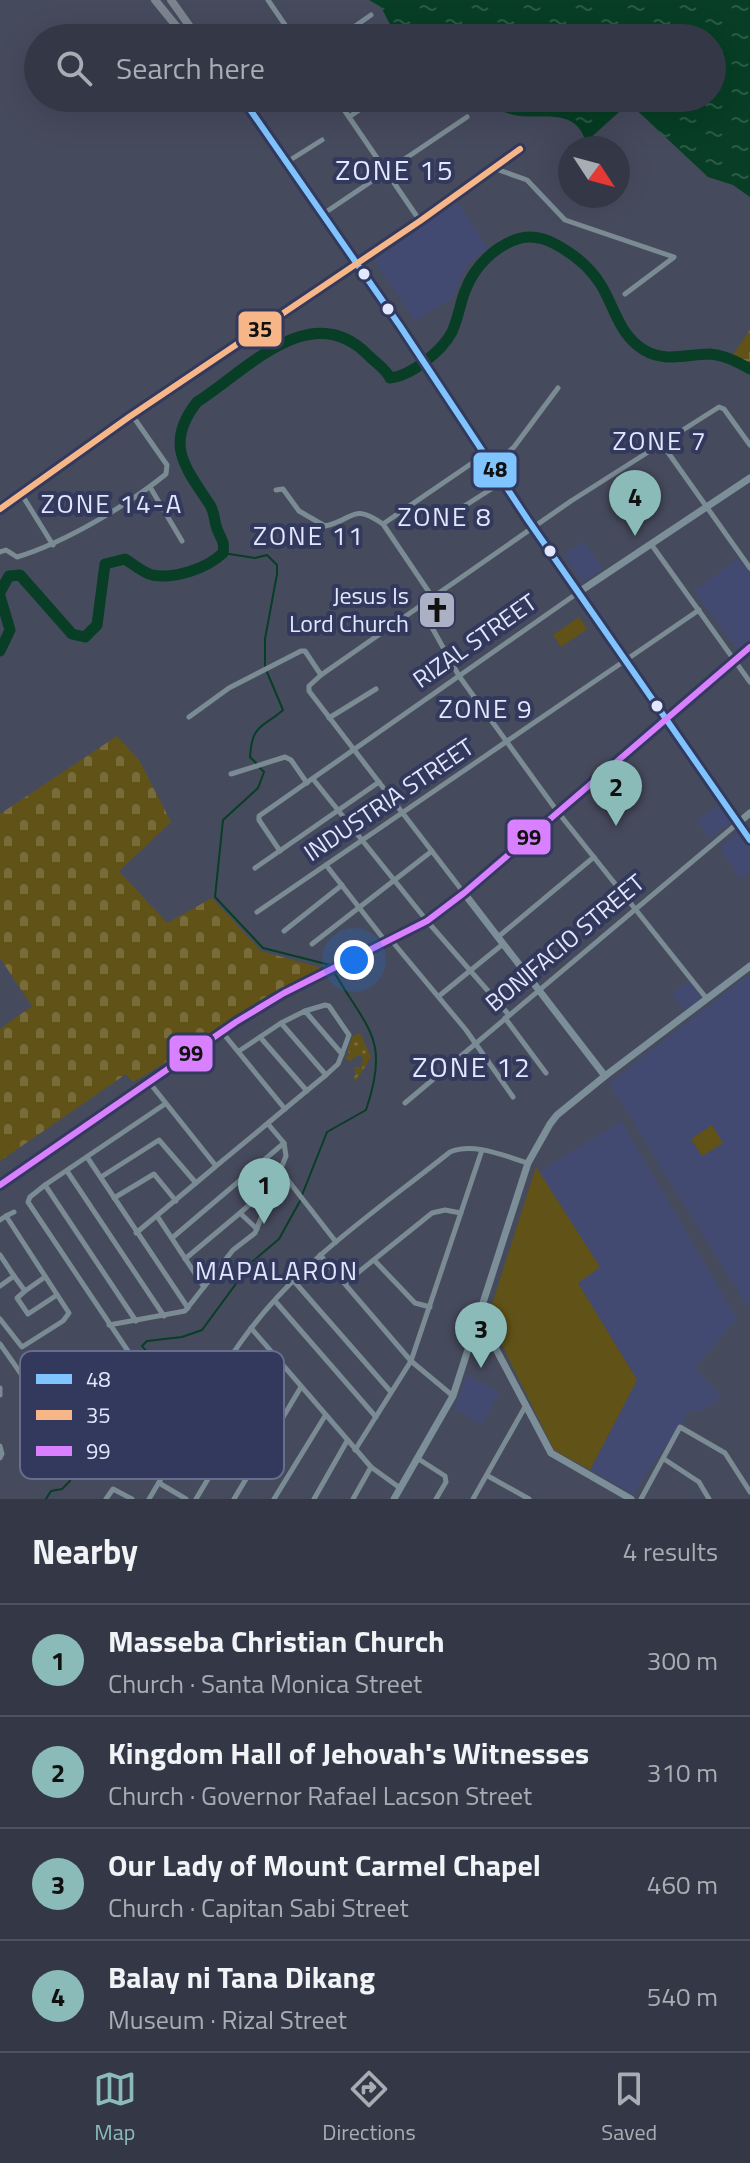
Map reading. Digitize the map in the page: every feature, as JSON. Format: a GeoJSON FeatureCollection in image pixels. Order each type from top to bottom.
{"type":"FeatureCollection","features":[{"type":"Feature","properties":{"kind":"main road"},"geometry":{"type":"LineString","coordinates":[[155,0],[175,24]]}},
{"type":"Feature","properties":{"kind":"main road"},"geometry":{"type":"LineString","coordinates":[[171,0],[188,24]]}},
{"type":"Feature","properties":{"kind":"main road"},"geometry":{"type":"LineString","coordinates":[[252,112],[502,482],[750,840]]}},
{"type":"Feature","properties":{"kind":"street"},"geometry":{"type":"LineString","coordinates":[[268,0],[284,24]]}},
{"type":"Feature","properties":{"kind":"street"},"geometry":{"type":"LineString","coordinates":[[358,24],[371,15]]}},
{"type":"Feature","properties":{"kind":"street"},"geometry":{"type":"LineString","coordinates":[[346,112],[420,221]]}},
{"type":"Feature","properties":{"kind":"street"},"geometry":{"type":"LineString","coordinates":[[349,117],[356,112]]}},
{"type":"Feature","properties":{"kind":"street"},"geometry":{"type":"LineString","coordinates":[[323,214],[467,117]]}},
{"type":"Feature","properties":{"kind":"street"},"geometry":{"type":"LineString","coordinates":[[287,162],[322,140]]}},
{"type":"Feature","properties":{"kind":"street"},"geometry":{"type":"LineString","coordinates":[[0,509],[520,149]]}},
{"type":"Feature","properties":{"kind":"street"},"geometry":{"type":"LineString","coordinates":[[495,168],[527,180],[565,220],[674,257],[625,294]]}},
{"type":"Feature","properties":{"kind":"street"},"geometry":{"type":"LineString","coordinates":[[492,467],[514,447],[558,388]]}},
{"type":"Feature","properties":{"kind":"street"},"geometry":{"type":"LineString","coordinates":[[605,1076],[308,688],[321,675],[571,501],[719,407],[724,409],[750,445]]}},
{"type":"Feature","properties":{"kind":"street"},"geometry":{"type":"LineString","coordinates":[[0,552],[6,550],[17,557],[53,545],[150,487],[166,474],[167,465],[132,415]]}},
{"type":"Feature","properties":{"kind":"street"},"geometry":{"type":"LineString","coordinates":[[662,444],[750,568]]}},
{"type":"Feature","properties":{"kind":"street"},"geometry":{"type":"LineString","coordinates":[[383,524],[484,455]]}},
{"type":"Feature","properties":{"kind":"street","name":"RIZAL STREET"},"geometry":{"type":"LineString","coordinates":[[280,851],[258,818],[579,592],[750,478]]}},
{"type":"Feature","properties":{"kind":"street"},"geometry":{"type":"LineString","coordinates":[[441,521],[502,482]]}},
{"type":"Feature","properties":{"kind":"street"},"geometry":{"type":"LineString","coordinates":[[150,487],[182,541]]}},
{"type":"Feature","properties":{"kind":"street"},"geometry":{"type":"LineString","coordinates":[[276,490],[283,489],[299,511],[325,526],[356,512],[383,524],[433,598]]}},
{"type":"Feature","properties":{"kind":"street"},"geometry":{"type":"LineString","coordinates":[[22,495],[53,545]]}},
{"type":"Feature","properties":{"kind":"street"},"geometry":{"type":"LineString","coordinates":[[651,544],[750,682]]}},
{"type":"Feature","properties":{"kind":"street"},"geometry":{"type":"LineString","coordinates":[[420,606],[459,676],[506,742],[707,999]]}},
{"type":"Feature","properties":{"kind":"street","name":"INDUSTRIA STREET"},"geometry":{"type":"LineString","coordinates":[[257,912],[699,610]]}},
{"type":"Feature","properties":{"kind":"street"},"geometry":{"type":"LineString","coordinates":[[0,1185],[222,1032],[284,993],[427,921],[464,893],[750,647]]}},
{"type":"Feature","properties":{"kind":"street"},"geometry":{"type":"LineString","coordinates":[[189,717],[264,668],[303,650],[321,675]]}},
{"type":"Feature","properties":{"kind":"street"},"geometry":{"type":"LineString","coordinates":[[329,718],[376,689]]}},
{"type":"Feature","properties":{"kind":"street"},"geometry":{"type":"LineString","coordinates":[[231,774],[288,758],[338,810],[427,921],[470,969],[546,1073]]}},
{"type":"Feature","properties":{"kind":"street"},"geometry":{"type":"LineString","coordinates":[[255,868],[379,782]]}},
{"type":"Feature","properties":{"kind":"street","name":"BONIFACIO STREET"},"geometry":{"type":"LineString","coordinates":[[405,1103],[750,813]]}},
{"type":"Feature","properties":{"kind":"street"},"geometry":{"type":"LineString","coordinates":[[312,944],[432,851]]}},
{"type":"Feature","properties":{"kind":"street"},"geometry":{"type":"LineString","coordinates":[[439,996],[594,857]]}},
{"type":"Feature","properties":{"kind":"street"},"geometry":{"type":"LineString","coordinates":[[326,865],[359,907],[439,996],[513,1097]]}},
{"type":"Feature","properties":{"kind":"street"},"geometry":{"type":"LineString","coordinates":[[284,931],[342,885]]}},
{"type":"Feature","properties":{"kind":"street"},"geometry":{"type":"LineString","coordinates":[[394,1499],[453,1396],[528,1163],[553,1119],[750,966]]}},
{"type":"Feature","properties":{"kind":"street"},"geometry":{"type":"LineString","coordinates":[[136,1233],[338,1064],[349,1035],[329,1006],[325,1005],[281,1023],[239,1051]]}},
{"type":"Feature","properties":{"kind":"street"},"geometry":{"type":"LineString","coordinates":[[305,1011],[342,1054]]}},
{"type":"Feature","properties":{"kind":"street"},"geometry":{"type":"LineString","coordinates":[[281,1023],[326,1075]]}},
{"type":"Feature","properties":{"kind":"street"},"geometry":{"type":"LineString","coordinates":[[222,1032],[285,1109]]}},
{"type":"Feature","properties":{"kind":"street"},"geometry":{"type":"LineString","coordinates":[[260,1037],[307,1091]]}},
{"type":"Feature","properties":{"kind":"street"},"geometry":{"type":"LineString","coordinates":[[149,1082],[216,1166]]}},
{"type":"Feature","properties":{"kind":"street"},"geometry":{"type":"LineString","coordinates":[[127,1351],[30,1207],[30,1197],[166,1104]]}},
{"type":"Feature","properties":{"kind":"street"},"geometry":{"type":"LineString","coordinates":[[109,1325],[185,1311],[233,1250],[249,1240],[257,1229],[287,1152],[284,1143],[268,1124]]}},
{"type":"Feature","properties":{"kind":"street"},"geometry":{"type":"LineString","coordinates":[[101,1177],[159,1140],[196,1183]]}},
{"type":"Feature","properties":{"kind":"street"},"geometry":{"type":"LineString","coordinates":[[172,1238],[284,1143]]}},
{"type":"Feature","properties":{"kind":"street"},"geometry":{"type":"LineString","coordinates":[[234,1351],[293,1280],[320,1255],[450,1152],[465,1148],[482,1150],[528,1163]]}},
{"type":"Feature","properties":{"kind":"street"},"geometry":{"type":"LineString","coordinates":[[355,1450],[411,1361],[482,1150]]}},
{"type":"Feature","properties":{"kind":"street"},"geometry":{"type":"LineString","coordinates":[[87,1157],[188,1308]]}},
{"type":"Feature","properties":{"kind":"street"},"geometry":{"type":"LineString","coordinates":[[280,1170],[336,1242]]}},
{"type":"Feature","properties":{"kind":"street"},"geometry":{"type":"LineString","coordinates":[[67,1171],[164,1316]]}},
{"type":"Feature","properties":{"kind":"street"},"geometry":{"type":"LineString","coordinates":[[114,1198],[154,1174],[176,1201]]}},
{"type":"Feature","properties":{"kind":"street"},"geometry":{"type":"LineString","coordinates":[[185,1259],[273,1184]]}},
{"type":"Feature","properties":{"kind":"street"},"geometry":{"type":"LineString","coordinates":[[45,1185],[136,1321]]}},
{"type":"Feature","properties":{"kind":"street"},"geometry":{"type":"LineString","coordinates":[[345,1283],[432,1213],[439,1210],[461,1213]]}},
{"type":"Feature","properties":{"kind":"street"},"geometry":{"type":"LineString","coordinates":[[0,1319],[19,1346],[25,1346],[67,1317],[68,1309],[3,1218],[14,1212]]}},
{"type":"Feature","properties":{"kind":"street"},"geometry":{"type":"LineString","coordinates":[[240,1213],[257,1229]]}},
{"type":"Feature","properties":{"kind":"street"},"geometry":{"type":"LineString","coordinates":[[157,1216],[204,1287]]}},
{"type":"Feature","properties":{"kind":"street"},"geometry":{"type":"LineString","coordinates":[[0,1255],[25,1291]]}},
{"type":"Feature","properties":{"kind":"street"},"geometry":{"type":"LineString","coordinates":[[320,1255],[411,1361],[453,1396]]}},
{"type":"Feature","properties":{"kind":"street"},"geometry":{"type":"LineString","coordinates":[[374,1260],[415,1303],[430,1307]]}},
{"type":"Feature","properties":{"kind":"street"},"geometry":{"type":"LineString","coordinates":[[0,1286],[14,1276]]}},
{"type":"Feature","properties":{"kind":"street"},"geometry":{"type":"LineString","coordinates":[[45,1277],[17,1298],[28,1314],[57,1295]]}},
{"type":"Feature","properties":{"kind":"street"},"geometry":{"type":"LineString","coordinates":[[293,1280],[391,1392]]}},
{"type":"Feature","properties":{"kind":"street"},"geometry":{"type":"LineString","coordinates":[[275,1301],[376,1417]]}},
{"type":"Feature","properties":{"kind":"street"},"geometry":{"type":"LineString","coordinates":[[479,1317],[551,1453],[631,1499]]}},
{"type":"Feature","properties":{"kind":"street"},"geometry":{"type":"LineString","coordinates":[[251,1328],[271,1351]]}},
{"type":"Feature","properties":{"kind":"street"},"geometry":{"type":"LineString","coordinates":[[468,1351],[478,1340],[484,1339],[495,1348]]}},
{"type":"Feature","properties":{"kind":"street"},"geometry":{"type":"LineString","coordinates":[[0,1344],[20,1376]]}},
{"type":"Feature","properties":{"kind":"street"},"geometry":{"type":"LineString","coordinates":[[284,1366],[371,1467],[400,1488]]}},
{"type":"Feature","properties":{"kind":"street"},"geometry":{"type":"LineString","coordinates":[[284,1415],[301,1387]]}},
{"type":"Feature","properties":{"kind":"street"},"geometry":{"type":"LineString","coordinates":[[0,1388],[0,1395]]}},
{"type":"Feature","properties":{"kind":"street"},"geometry":{"type":"LineString","coordinates":[[473,1499],[525,1407]]}},
{"type":"Feature","properties":{"kind":"street"},"geometry":{"type":"LineString","coordinates":[[274,1499],[325,1416]]}},
{"type":"Feature","properties":{"kind":"street"},"geometry":{"type":"LineString","coordinates":[[641,1499],[680,1427],[725,1453],[750,1492]]}},
{"type":"Feature","properties":{"kind":"street"},"geometry":{"type":"LineString","coordinates":[[314,1499],[347,1441]]}},
{"type":"Feature","properties":{"kind":"street"},"geometry":{"type":"LineString","coordinates":[[0,1446],[0,1458]]}},
{"type":"Feature","properties":{"kind":"street"},"geometry":{"type":"LineString","coordinates":[[417,1458],[446,1478],[436,1499]]}},
{"type":"Feature","properties":{"kind":"street"},"geometry":{"type":"LineString","coordinates":[[664,1459],[699,1482],[709,1499]]}},
{"type":"Feature","properties":{"kind":"street"},"geometry":{"type":"LineString","coordinates":[[353,1499],[371,1467]]}},
{"type":"Feature","properties":{"kind":"street"},"geometry":{"type":"LineString","coordinates":[[488,1476],[529,1499]]}},
{"type":"Feature","properties":{"kind":"street"},"geometry":{"type":"LineString","coordinates":[[149,1499],[161,1479]]}},
{"type":"Feature","properties":{"kind":"street"},"geometry":{"type":"LineString","coordinates":[[196,1499],[208,1479]]}},
{"type":"Feature","properties":{"kind":"street"},"geometry":{"type":"LineString","coordinates":[[234,1499],[246,1479]]}},
{"type":"Feature","properties":{"kind":"street"},"geometry":{"type":"LineString","coordinates":[[159,1483],[186,1499]]}},
{"type":"Feature","properties":{"kind":"street"},"geometry":{"type":"LineString","coordinates":[[106,1499],[113,1489],[132,1499]]}},
{"type":"Feature","properties":{"kind":"shaded area"},"geometry":{"type":"Polygon","coordinates":[[[457,202],[488,248],[468,264],[452,298],[415,321],[374,260],[457,202]]]}},
{"type":"Feature","properties":{"kind":"shaded area"},"geometry":{"type":"Polygon","coordinates":[[[584,541],[603,569],[583,582],[564,554],[584,541]]]}},
{"type":"Feature","properties":{"kind":"shaded area"},"geometry":{"type":"Polygon","coordinates":[[[739,558],[750,573],[750,642],[739,651],[694,591],[739,558]]]}},
{"type":"Feature","properties":{"kind":"shaded area"},"geometry":{"type":"Polygon","coordinates":[[[718,805],[731,822],[710,838],[697,821],[718,805]]]}},
{"type":"Feature","properties":{"kind":"shaded area"},"geometry":{"type":"Polygon","coordinates":[[[738,833],[750,850],[750,871],[740,878],[719,847],[738,833]]]}},
{"type":"Feature","properties":{"kind":"shaded area"},"geometry":{"type":"Polygon","coordinates":[[[750,974],[750,1304],[748,1307],[609,1083],[750,974]]]}},
{"type":"Feature","properties":{"kind":"shaded area"},"geometry":{"type":"Polygon","coordinates":[[[688,981],[703,999],[687,1012],[672,994],[688,981]]]}},
{"type":"Feature","properties":{"kind":"shaded area"},"geometry":{"type":"Polygon","coordinates":[[[621,1121],[737,1319],[695,1367],[722,1397],[701,1412],[691,1409],[633,1494],[590,1470],[637,1379],[577,1282],[600,1267],[539,1172],[621,1121]]]}},
{"type":"Feature","properties":{"kind":"shaded area"},"geometry":{"type":"Polygon","coordinates":[[[467,1375],[499,1392],[482,1425],[454,1408],[467,1375]]]}},
{"type":"Feature","properties":{"kind":"green space"},"geometry":{"type":"Polygon","coordinates":[[[750,330],[750,371],[730,359],[750,330]]]}},
{"type":"Feature","properties":{"kind":"green space"},"geometry":{"type":"Polygon","coordinates":[[[579,617],[587,629],[561,647],[553,635],[579,617]]]}},
{"type":"Feature","properties":{"kind":"green space"},"geometry":{"type":"Polygon","coordinates":[[[117,736],[139,760],[171,822],[119,871],[167,923],[212,898],[261,951],[321,968],[133,1082],[126,1074],[0,1161],[0,1029],[32,1006],[0,958],[0,814],[117,736]]]}},
{"type":"Feature","properties":{"kind":"green space"},"geometry":{"type":"Polygon","coordinates":[[[360,1033],[371,1057],[356,1081],[353,1077],[356,1075],[354,1067],[361,1067],[363,1057],[358,1055],[351,1061],[345,1058],[353,1036],[360,1033]]]}},
{"type":"Feature","properties":{"kind":"green space"},"geometry":{"type":"Polygon","coordinates":[[[712,1125],[723,1143],[702,1156],[691,1139],[712,1125]]]}},
{"type":"Feature","properties":{"kind":"green space"},"geometry":{"type":"Polygon","coordinates":[[[536,1167],[600,1267],[578,1283],[637,1380],[590,1470],[554,1450],[488,1317],[536,1167]]]}},
{"type":"Feature","properties":{"kind":"water"},"geometry":{"type":"Polygon","coordinates":[[[369,0],[750,0],[750,197],[733,185],[708,177],[639,112],[726,112],[726,24],[390,24],[381,7],[369,0]]]}},
{"type":"Feature","properties":{"kind":"water"},"geometry":{"type":"Polygon","coordinates":[[[505,112],[619,112],[593,136],[583,136],[572,122],[562,118],[505,112]]]}},
{"type":"Feature","properties":{"kind":"waterway"},"geometry":{"type":"LineString","coordinates":[[0,592],[9,576],[20,575],[72,634],[85,637],[97,625],[105,564],[125,559],[149,574],[170,576],[199,568],[216,559],[223,553],[223,543],[212,508],[186,467],[180,443],[187,417],[197,402],[280,344],[303,336],[325,333],[347,339],[381,366],[390,378],[407,373],[425,361],[447,339],[465,291],[480,266],[494,252],[521,238],[547,240],[592,272],[623,329],[644,350],[668,357],[715,355],[750,369]]}},
{"type":"Feature","properties":{"kind":"waterway"},"geometry":{"type":"LineString","coordinates":[[223,553],[255,558],[267,555],[277,565],[265,639],[265,666]]}},
{"type":"Feature","properties":{"kind":"waterway"},"geometry":{"type":"LineString","coordinates":[[0,596],[10,630],[0,651]]}},
{"type":"Feature","properties":{"kind":"waterway"},"geometry":{"type":"LineString","coordinates":[[256,763],[250,757],[256,732],[283,710],[267,672]]}},
{"type":"Feature","properties":{"kind":"waterway"},"geometry":{"type":"LineString","coordinates":[[260,768],[264,772],[258,788],[223,820],[215,897],[263,948],[330,965]]}},
{"type":"Feature","properties":{"kind":"waterway"},"geometry":{"type":"LineString","coordinates":[[302,1195],[327,1132],[366,1110],[376,1066],[375,1049],[365,1021],[333,970]]}},
{"type":"Feature","properties":{"kind":"waterway"},"geometry":{"type":"LineString","coordinates":[[146,1351],[142,1346],[147,1341],[182,1337],[202,1330],[252,1262],[279,1239],[300,1201]]}},
{"type":"Feature","properties":{"kind":"waterway"},"geometry":{"type":"LineString","coordinates":[[46,1499],[51,1491],[62,1489],[70,1479]]}},
{"type":"Feature","properties":{"kind":"transit line","name":"48"},"geometry":{"type":"LineString","coordinates":[[252,112],[400,326],[528,520],[750,840]]}},
{"type":"Feature","properties":{"kind":"transit line","name":"35"},"geometry":{"type":"LineString","coordinates":[[0,509],[520,149]]}},
{"type":"Feature","properties":{"kind":"transit line","name":"99"},"geometry":{"type":"LineString","coordinates":[[0,1185],[236,1022],[284,993],[427,921],[464,893],[750,647]]}},
{"type":"Feature","properties":{"kind":"place","name":"Balay ni Tana Dikang"},"geometry":{"type":"Point","coordinates":[635,536]}},
{"type":"Feature","properties":{"kind":"place","name":"Jesus Is Lord Church"},"geometry":{"type":"Point","coordinates":[437,610]}},
{"type":"Feature","properties":{"kind":"place","name":"Kingdom Hall of Jehovah's Witnesses"},"geometry":{"type":"Point","coordinates":[616,826]}},
{"type":"Feature","properties":{"kind":"place","name":"Masseba Christian Church"},"geometry":{"type":"Point","coordinates":[264,1224]}},
{"type":"Feature","properties":{"kind":"place","name":"Our Lady of Mount Carmel Chapel"},"geometry":{"type":"Point","coordinates":[481,1368]}},
{"type":"Feature","properties":{"kind":"district","name":"ZONE 15"},"geometry":{"type":"Point","coordinates":[395,170]}},
{"type":"Feature","properties":{"kind":"district","name":"ZONE 7"},"geometry":{"type":"Point","coordinates":[660,441]}},
{"type":"Feature","properties":{"kind":"district","name":"ZONE 14-A"},"geometry":{"type":"Point","coordinates":[112,504]}},
{"type":"Feature","properties":{"kind":"district","name":"ZONE 8"},"geometry":{"type":"Point","coordinates":[445,517]}},
{"type":"Feature","properties":{"kind":"district","name":"ZONE 11"},"geometry":{"type":"Point","coordinates":[309,536]}},
{"type":"Feature","properties":{"kind":"district","name":"ZONE 9"},"geometry":{"type":"Point","coordinates":[486,709]}},
{"type":"Feature","properties":{"kind":"district","name":"ZONE 12"},"geometry":{"type":"Point","coordinates":[472,1067]}},
{"type":"Feature","properties":{"kind":"district","name":"MAPALARON"},"geometry":{"type":"Point","coordinates":[277,1271]}}]}
